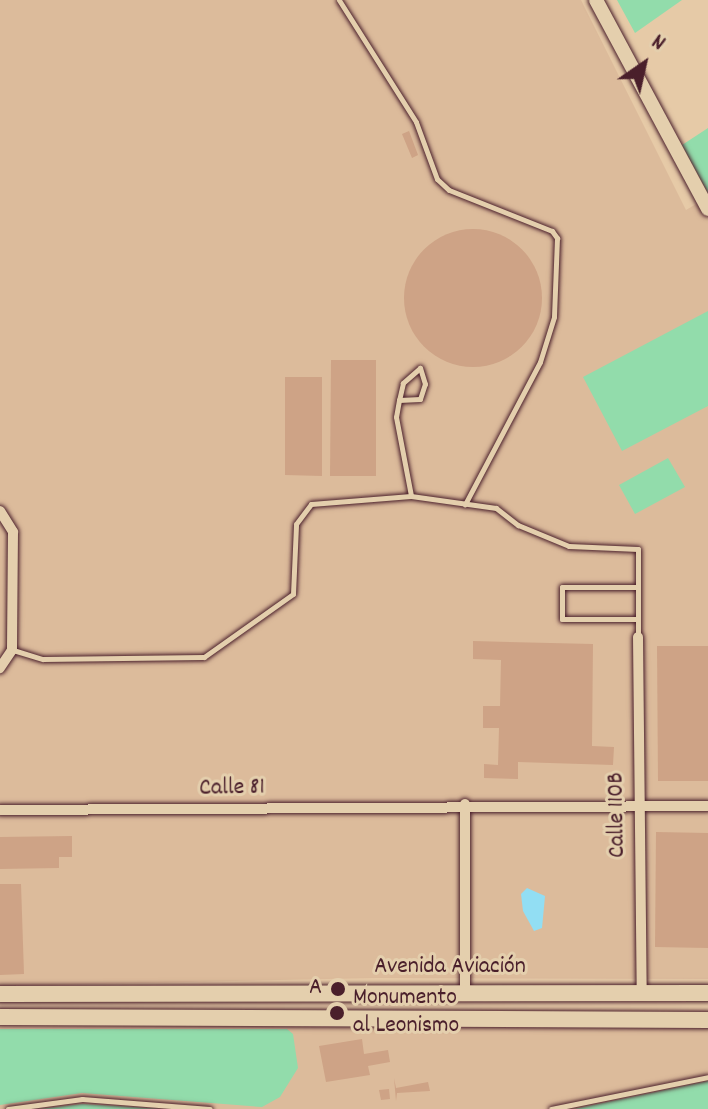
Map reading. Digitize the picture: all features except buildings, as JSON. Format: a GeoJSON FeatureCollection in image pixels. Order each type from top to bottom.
{"type":"FeatureCollection","features":[{"type":"Feature","properties":{"kind":"main road"},"geometry":{"type":"LineString","coordinates":[[596,0],[708,209]]}},
{"type":"Feature","properties":{"kind":"main road","name":"Avenida Aviación"},"geometry":{"type":"LineString","coordinates":[[0,994],[708,993]]}},
{"type":"Feature","properties":{"kind":"main road"},"geometry":{"type":"LineString","coordinates":[[0,1017],[708,1020]]}},
{"type":"Feature","properties":{"kind":"street"},"geometry":{"type":"LineString","coordinates":[[0,511],[13,532],[12,650],[0,668]]}},
{"type":"Feature","properties":{"kind":"street","name":"Calle 110B"},"geometry":{"type":"LineString","coordinates":[[638,637],[642,993]]}},
{"type":"Feature","properties":{"kind":"street"},"geometry":{"type":"LineString","coordinates":[[465,804],[465,992]]}},
{"type":"Feature","properties":{"kind":"street","name":"Calle 81"},"geometry":{"type":"LineString","coordinates":[[0,810],[465,804],[708,806]]}},
{"type":"Feature","properties":{"kind":"lane"},"geometry":{"type":"LineString","coordinates":[[339,0],[416,122],[437,179],[449,190],[552,231],[557,238],[554,317],[540,362],[465,504]]}},
{"type":"Feature","properties":{"kind":"lane"},"geometry":{"type":"LineString","coordinates":[[399,400],[420,399],[425,384],[420,368],[403,383],[399,400],[396,434],[411,496]]}},
{"type":"Feature","properties":{"kind":"lane"},"geometry":{"type":"LineString","coordinates":[[12,650],[43,659],[204,657],[293,594],[296,524],[311,504],[411,496],[496,508],[518,525],[569,546],[638,549],[638,637]]}},
{"type":"Feature","properties":{"kind":"lane"},"geometry":{"type":"LineString","coordinates":[[638,587],[562,587],[562,619],[638,619]]}},
{"type":"Feature","properties":{"kind":"lane"},"geometry":{"type":"LineString","coordinates":[[551,1109],[708,1077]]}},
{"type":"Feature","properties":{"kind":"lane"},"geometry":{"type":"LineString","coordinates":[[8,1109],[82,1099],[210,1109]]}},
{"type":"Feature","properties":{"kind":"shaded area"},"geometry":{"type":"Polygon","coordinates":[[[0,0],[581,0],[686,210],[708,197],[708,979],[376,978],[0,986],[0,0]]]}},
{"type":"Feature","properties":{"kind":"shaded area"},"geometry":{"type":"Polygon","coordinates":[[[708,1025],[708,1109],[0,1109],[0,1027],[708,1025]]]}},
{"type":"Feature","properties":{"kind":"green space"},"geometry":{"type":"Polygon","coordinates":[[[617,0],[682,0],[635,33],[617,0]]]}},
{"type":"Feature","properties":{"kind":"green space"},"geometry":{"type":"Polygon","coordinates":[[[708,128],[708,193],[682,145],[708,128]]]}},
{"type":"Feature","properties":{"kind":"green space"},"geometry":{"type":"Polygon","coordinates":[[[708,311],[708,406],[622,451],[583,377],[708,311]]]}},
{"type":"Feature","properties":{"kind":"green space"},"geometry":{"type":"Polygon","coordinates":[[[668,458],[685,487],[635,514],[619,485],[668,458]]]}},
{"type":"Feature","properties":{"kind":"green space"},"geometry":{"type":"Polygon","coordinates":[[[0,1029],[287,1029],[293,1034],[298,1068],[280,1097],[262,1107],[82,1093],[0,1105],[0,1029]]]}},
{"type":"Feature","properties":{"kind":"green space"},"geometry":{"type":"Polygon","coordinates":[[[708,1081],[708,1109],[574,1109],[631,1097],[708,1081]]]}},
{"type":"Feature","properties":{"kind":"green space"},"geometry":{"type":"Polygon","coordinates":[[[82,1104],[135,1107],[160,1109],[39,1109],[82,1104]]]}},
{"type":"Feature","properties":{"kind":"water"},"geometry":{"type":"Polygon","coordinates":[[[527,888],[545,896],[542,928],[534,931],[523,911],[521,894],[527,888]]]}},
{"type":"Feature","properties":{"kind":"place","name":"A"},"geometry":{"type":"Point","coordinates":[338,989]}},
{"type":"Feature","properties":{"kind":"place","name":"Monumento al Leonismo"},"geometry":{"type":"Point","coordinates":[337,1013]}}]}
